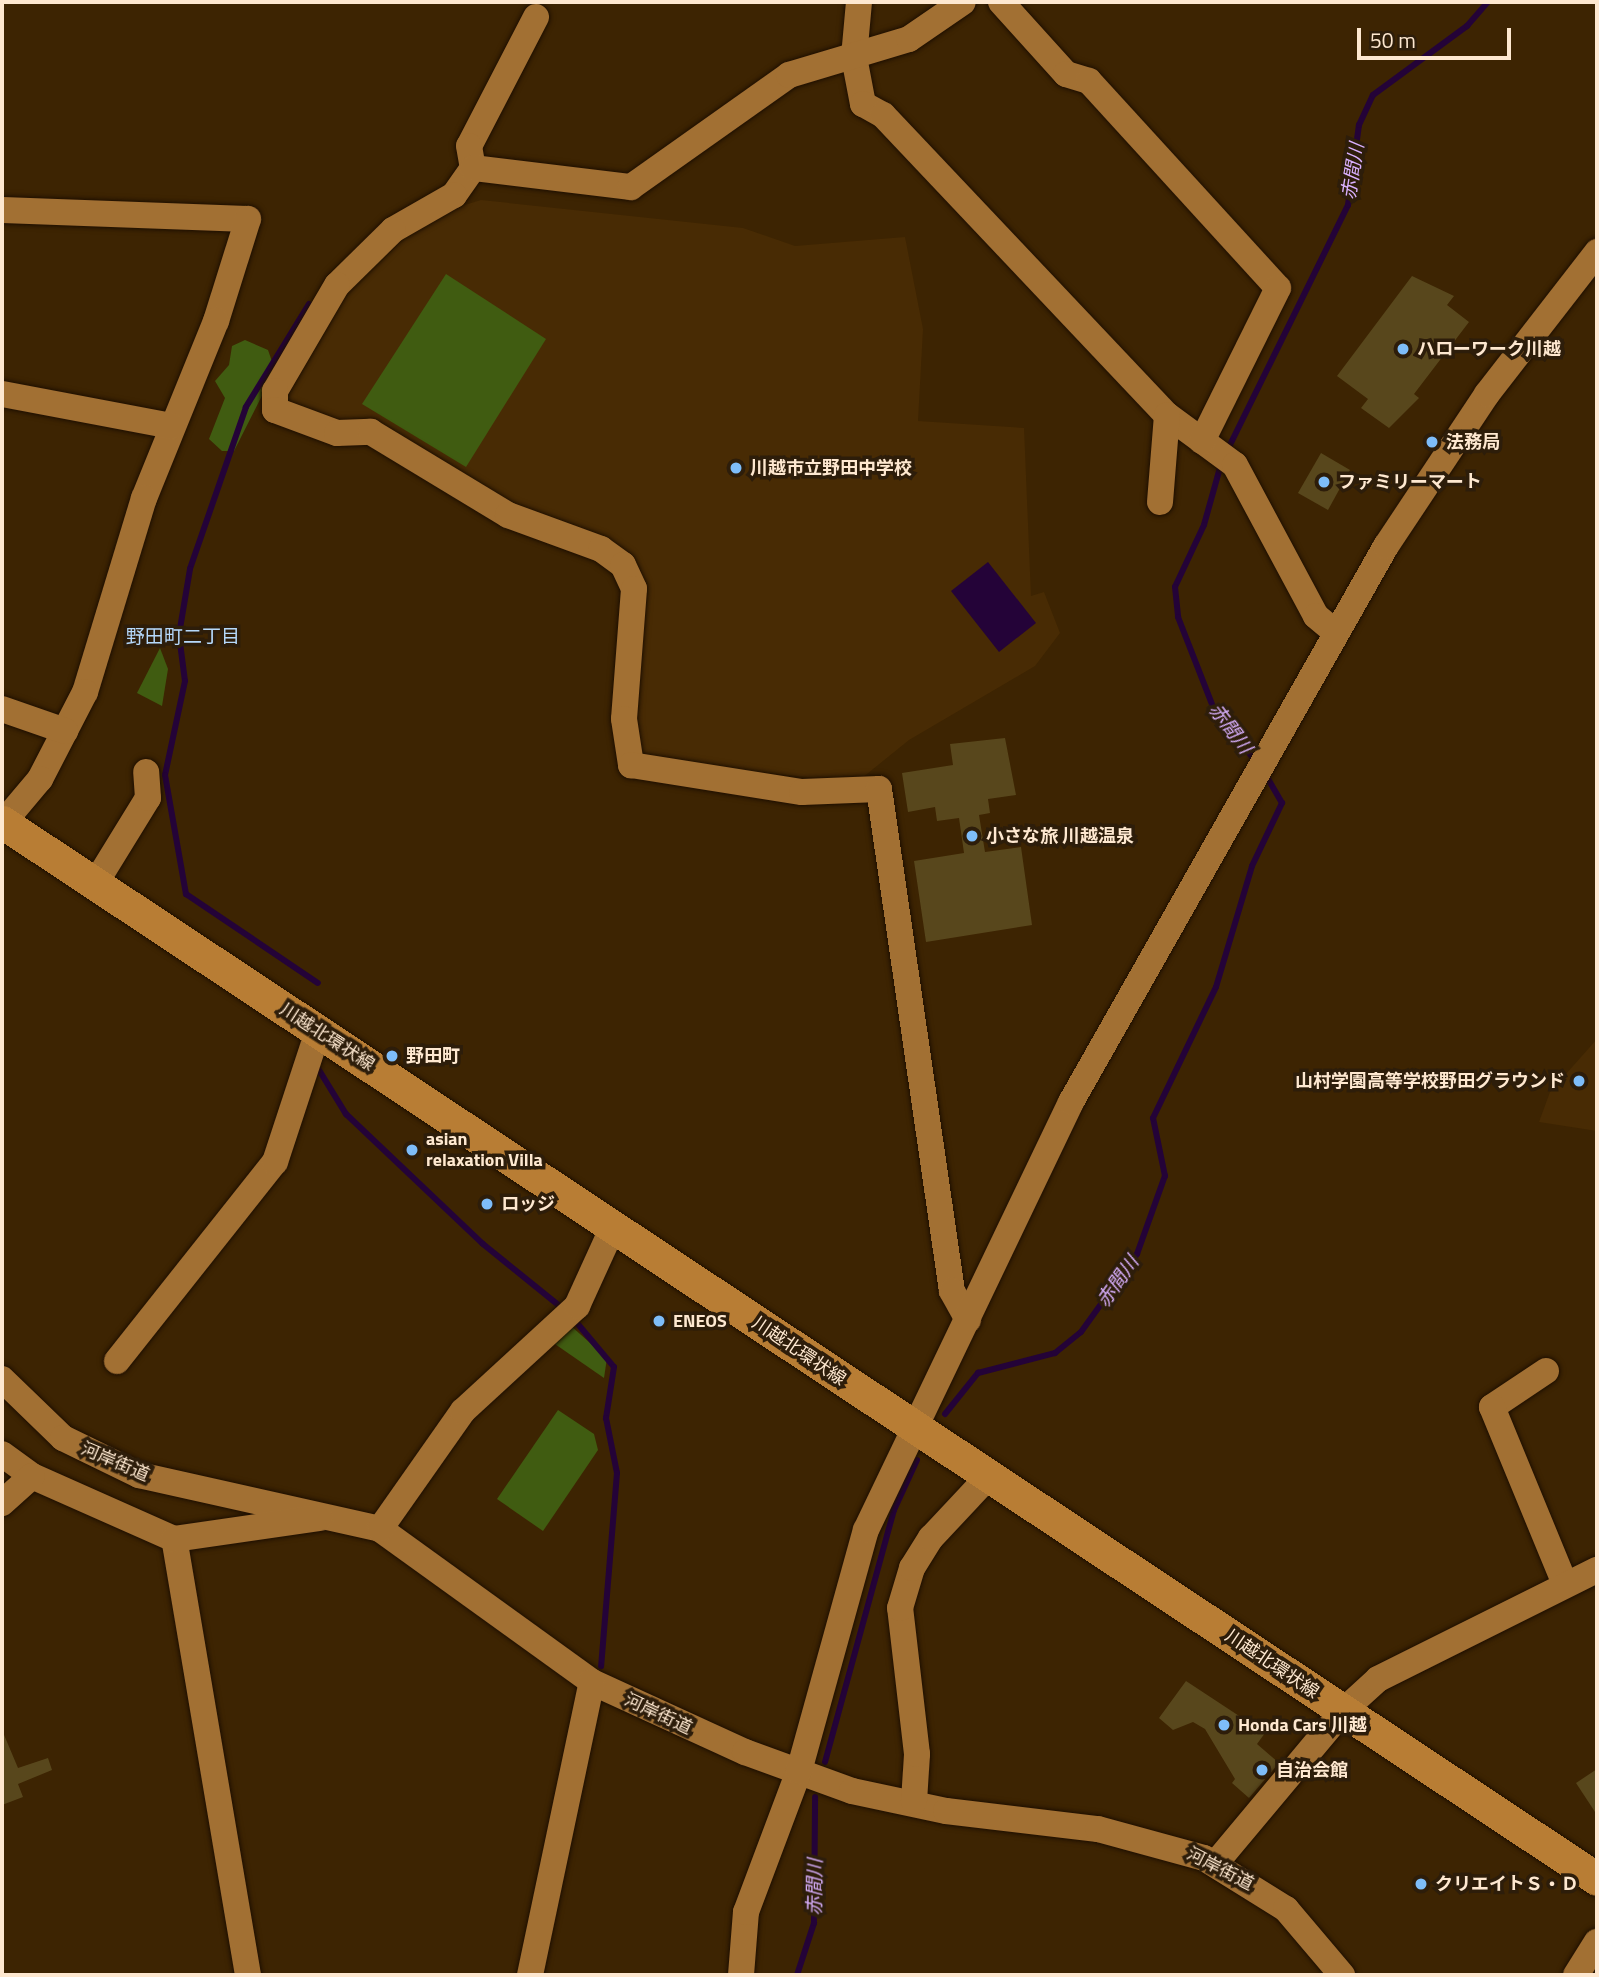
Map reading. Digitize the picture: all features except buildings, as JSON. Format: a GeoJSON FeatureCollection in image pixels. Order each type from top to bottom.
{"type":"FeatureCollection","features":[{"type":"Feature","properties":{"kind":"main road","name":"川越北環状線"},"geometry":{"type":"LineString","coordinates":[[2,822],[1597,1879]]}},
{"type":"Feature","properties":{"kind":"street"},"geometry":{"type":"LineString","coordinates":[[859,2],[854,57],[863,104],[883,115],[1167,415],[1219,452],[1316,616],[1334,631]]}},
{"type":"Feature","properties":{"kind":"street"},"geometry":{"type":"LineString","coordinates":[[473,169],[631,187],[789,75],[909,39],[963,2]]}},
{"type":"Feature","properties":{"kind":"street"},"geometry":{"type":"LineString","coordinates":[[1001,2],[1066,74],[1089,81],[1278,288],[1219,452]]}},
{"type":"Feature","properties":{"kind":"street"},"geometry":{"type":"LineString","coordinates":[[536,17],[474,135],[473,169],[454,195],[393,230],[337,285],[275,391],[275,410],[337,433],[371,432],[508,515],[601,549],[623,565],[634,589],[624,719],[631,765],[802,792],[880,789],[952,1291],[968,1320]]}},
{"type":"Feature","properties":{"kind":"street"},"geometry":{"type":"LineString","coordinates":[[2,210],[248,219],[228,291],[144,498],[85,692],[40,779],[2,822]]}},
{"type":"Feature","properties":{"kind":"street"},"geometry":{"type":"LineString","coordinates":[[741,1975],[746,1912],[799,1771],[866,1530],[913,1426],[968,1320],[1093,1057],[1334,631],[1440,462],[1597,252]]}},
{"type":"Feature","properties":{"kind":"street"},"geometry":{"type":"LineString","coordinates":[[2,394],[172,426]]}},
{"type":"Feature","properties":{"kind":"street"},"geometry":{"type":"LineString","coordinates":[[1160,502],[1167,415]]}},
{"type":"Feature","properties":{"kind":"street"},"geometry":{"type":"LineString","coordinates":[[2,709],[65,731]]}},
{"type":"Feature","properties":{"kind":"street"},"geometry":{"type":"LineString","coordinates":[[95,884],[148,798],[146,772]]}},
{"type":"Feature","properties":{"kind":"street"},"geometry":{"type":"LineString","coordinates":[[117,1362],[275,1162],[318,1031]]}},
{"type":"Feature","properties":{"kind":"street"},"geometry":{"type":"LineString","coordinates":[[380,1529],[463,1411],[577,1306],[613,1227]]}},
{"type":"Feature","properties":{"kind":"street"},"geometry":{"type":"LineString","coordinates":[[1546,1371],[1492,1407],[1565,1584]]}},
{"type":"Feature","properties":{"kind":"street","name":"河岸街道"},"geometry":{"type":"LineString","coordinates":[[2,1379],[63,1438],[138,1475],[339,1515],[380,1529],[592,1682],[644,1711],[852,1791],[914,1801],[946,1811],[1098,1829],[1169,1845],[1215,1864],[1286,1909],[1342,1975]]}},
{"type":"Feature","properties":{"kind":"street"},"geometry":{"type":"LineString","coordinates":[[2,1454],[32,1476],[174,1539],[339,1515]]}},
{"type":"Feature","properties":{"kind":"street"},"geometry":{"type":"LineString","coordinates":[[2,1503],[32,1476]]}},
{"type":"Feature","properties":{"kind":"street"},"geometry":{"type":"LineString","coordinates":[[914,1801],[917,1754],[900,1608],[912,1568],[931,1538],[989,1476]]}},
{"type":"Feature","properties":{"kind":"street"},"geometry":{"type":"LineString","coordinates":[[174,1539],[248,1975]]}},
{"type":"Feature","properties":{"kind":"street"},"geometry":{"type":"LineString","coordinates":[[1215,1864],[1343,1711],[1378,1679],[1597,1570]]}},
{"type":"Feature","properties":{"kind":"street"},"geometry":{"type":"LineString","coordinates":[[530,1975],[592,1682]]}},
{"type":"Feature","properties":{"kind":"street"},"geometry":{"type":"LineString","coordinates":[[1576,1975],[1597,1942]]}},
{"type":"Feature","properties":{"kind":"shaded area","name":"川越市立野田中学校"},"geometry":{"type":"Polygon","coordinates":[[[481,200],[743,228],[795,246],[905,237],[923,329],[918,421],[1024,428],[1031,596],[1044,592],[1060,633],[1035,666],[909,740],[857,782],[646,761],[635,743],[638,579],[344,425],[287,405],[282,393],[315,332],[388,244],[442,212],[481,200]]]}},
{"type":"Feature","properties":{"kind":"shaded area"},"geometry":{"type":"Polygon","coordinates":[[[988,562],[1036,623],[999,652],[951,591],[988,562]]]}},
{"type":"Feature","properties":{"kind":"shaded area","name":"山村学園高等学校野田グラウンド"},"geometry":{"type":"Polygon","coordinates":[[[1597,1039],[1597,1131],[1539,1122],[1550,1092],[1597,1039]]]}},
{"type":"Feature","properties":{"kind":"green space"},"geometry":{"type":"Polygon","coordinates":[[[446,274],[546,339],[466,467],[362,404],[446,274]]]}},
{"type":"Feature","properties":{"kind":"green space"},"geometry":{"type":"Polygon","coordinates":[[[245,340],[268,350],[275,370],[234,451],[222,451],[209,439],[225,398],[215,381],[229,365],[232,346],[245,340]]]}},
{"type":"Feature","properties":{"kind":"green space"},"geometry":{"type":"Polygon","coordinates":[[[160,648],[168,669],[162,706],[137,693],[160,648]]]}},
{"type":"Feature","properties":{"kind":"green space"},"geometry":{"type":"Polygon","coordinates":[[[571,1326],[607,1358],[604,1378],[552,1342],[571,1326]]]}},
{"type":"Feature","properties":{"kind":"green space"},"geometry":{"type":"Polygon","coordinates":[[[558,1410],[594,1434],[598,1450],[543,1531],[497,1499],[558,1410]]]}},
{"type":"Feature","properties":{"kind":"waterway","name":"赤間川"},"geometry":{"type":"LineString","coordinates":[[1227,451],[1348,205],[1359,125],[1373,95],[1467,26],[1488,2]]}},
{"type":"Feature","properties":{"kind":"waterway"},"geometry":{"type":"LineString","coordinates":[[309,304],[246,407],[190,569],[179,635],[185,681],[165,775],[186,894],[318,983]]}},
{"type":"Feature","properties":{"kind":"waterway"},"geometry":{"type":"LineString","coordinates":[[1221,464],[1204,525],[1175,587],[1178,617],[1213,707],[1256,762]]}},
{"type":"Feature","properties":{"kind":"waterway","name":"赤間川"},"geometry":{"type":"LineString","coordinates":[[945,1414],[978,1373],[1055,1353],[1081,1332],[1137,1254],[1165,1176],[1153,1118],[1216,987],[1252,866],[1282,803],[1265,773]]}},
{"type":"Feature","properties":{"kind":"waterway"},"geometry":{"type":"LineString","coordinates":[[319,1070],[346,1114],[483,1244],[562,1308]]}},
{"type":"Feature","properties":{"kind":"waterway"},"geometry":{"type":"LineString","coordinates":[[577,1323],[614,1367],[606,1418],[617,1473],[601,1666]]}},
{"type":"Feature","properties":{"kind":"waterway","name":"赤間川"},"geometry":{"type":"LineString","coordinates":[[825,1762],[894,1510],[917,1460]]}},
{"type":"Feature","properties":{"kind":"waterway","name":"赤間川"},"geometry":{"type":"LineString","coordinates":[[797,1975],[814,1923],[815,1797]]}},
{"type":"Feature","properties":{"kind":"place","name":"ハローワーク川越"},"geometry":{"type":"Point","coordinates":[1403,349]}},
{"type":"Feature","properties":{"kind":"place","name":"法務局"},"geometry":{"type":"Point","coordinates":[1432,442]}},
{"type":"Feature","properties":{"kind":"place","name":"川越市立野田中学校"},"geometry":{"type":"Point","coordinates":[736,468]}},
{"type":"Feature","properties":{"kind":"place","name":"ファミリーマート"},"geometry":{"type":"Point","coordinates":[1324,482]}},
{"type":"Feature","properties":{"kind":"place","name":"小さな旅 川越温泉"},"geometry":{"type":"Point","coordinates":[972,836]}},
{"type":"Feature","properties":{"kind":"place","name":"野田町"},"geometry":{"type":"Point","coordinates":[392,1056]}},
{"type":"Feature","properties":{"kind":"place","name":"山村学園高等学校野田グラウンド"},"geometry":{"type":"Point","coordinates":[1579,1081]}},
{"type":"Feature","properties":{"kind":"place","name":"asian relaxation Villa"},"geometry":{"type":"Point","coordinates":[412,1150]}},
{"type":"Feature","properties":{"kind":"place","name":"ロッジ"},"geometry":{"type":"Point","coordinates":[487,1204]}},
{"type":"Feature","properties":{"kind":"place","name":"ENEOS"},"geometry":{"type":"Point","coordinates":[659,1321]}},
{"type":"Feature","properties":{"kind":"place","name":"Honda Cars 川越"},"geometry":{"type":"Point","coordinates":[1224,1725]}},
{"type":"Feature","properties":{"kind":"place","name":"自治会館"},"geometry":{"type":"Point","coordinates":[1262,1770]}},
{"type":"Feature","properties":{"kind":"place","name":"クリエイトＳ・Ｄ"},"geometry":{"type":"Point","coordinates":[1421,1884]}},
{"type":"Feature","properties":{"kind":"district","name":"野田町二丁目"},"geometry":{"type":"Point","coordinates":[183,636]}}]}
